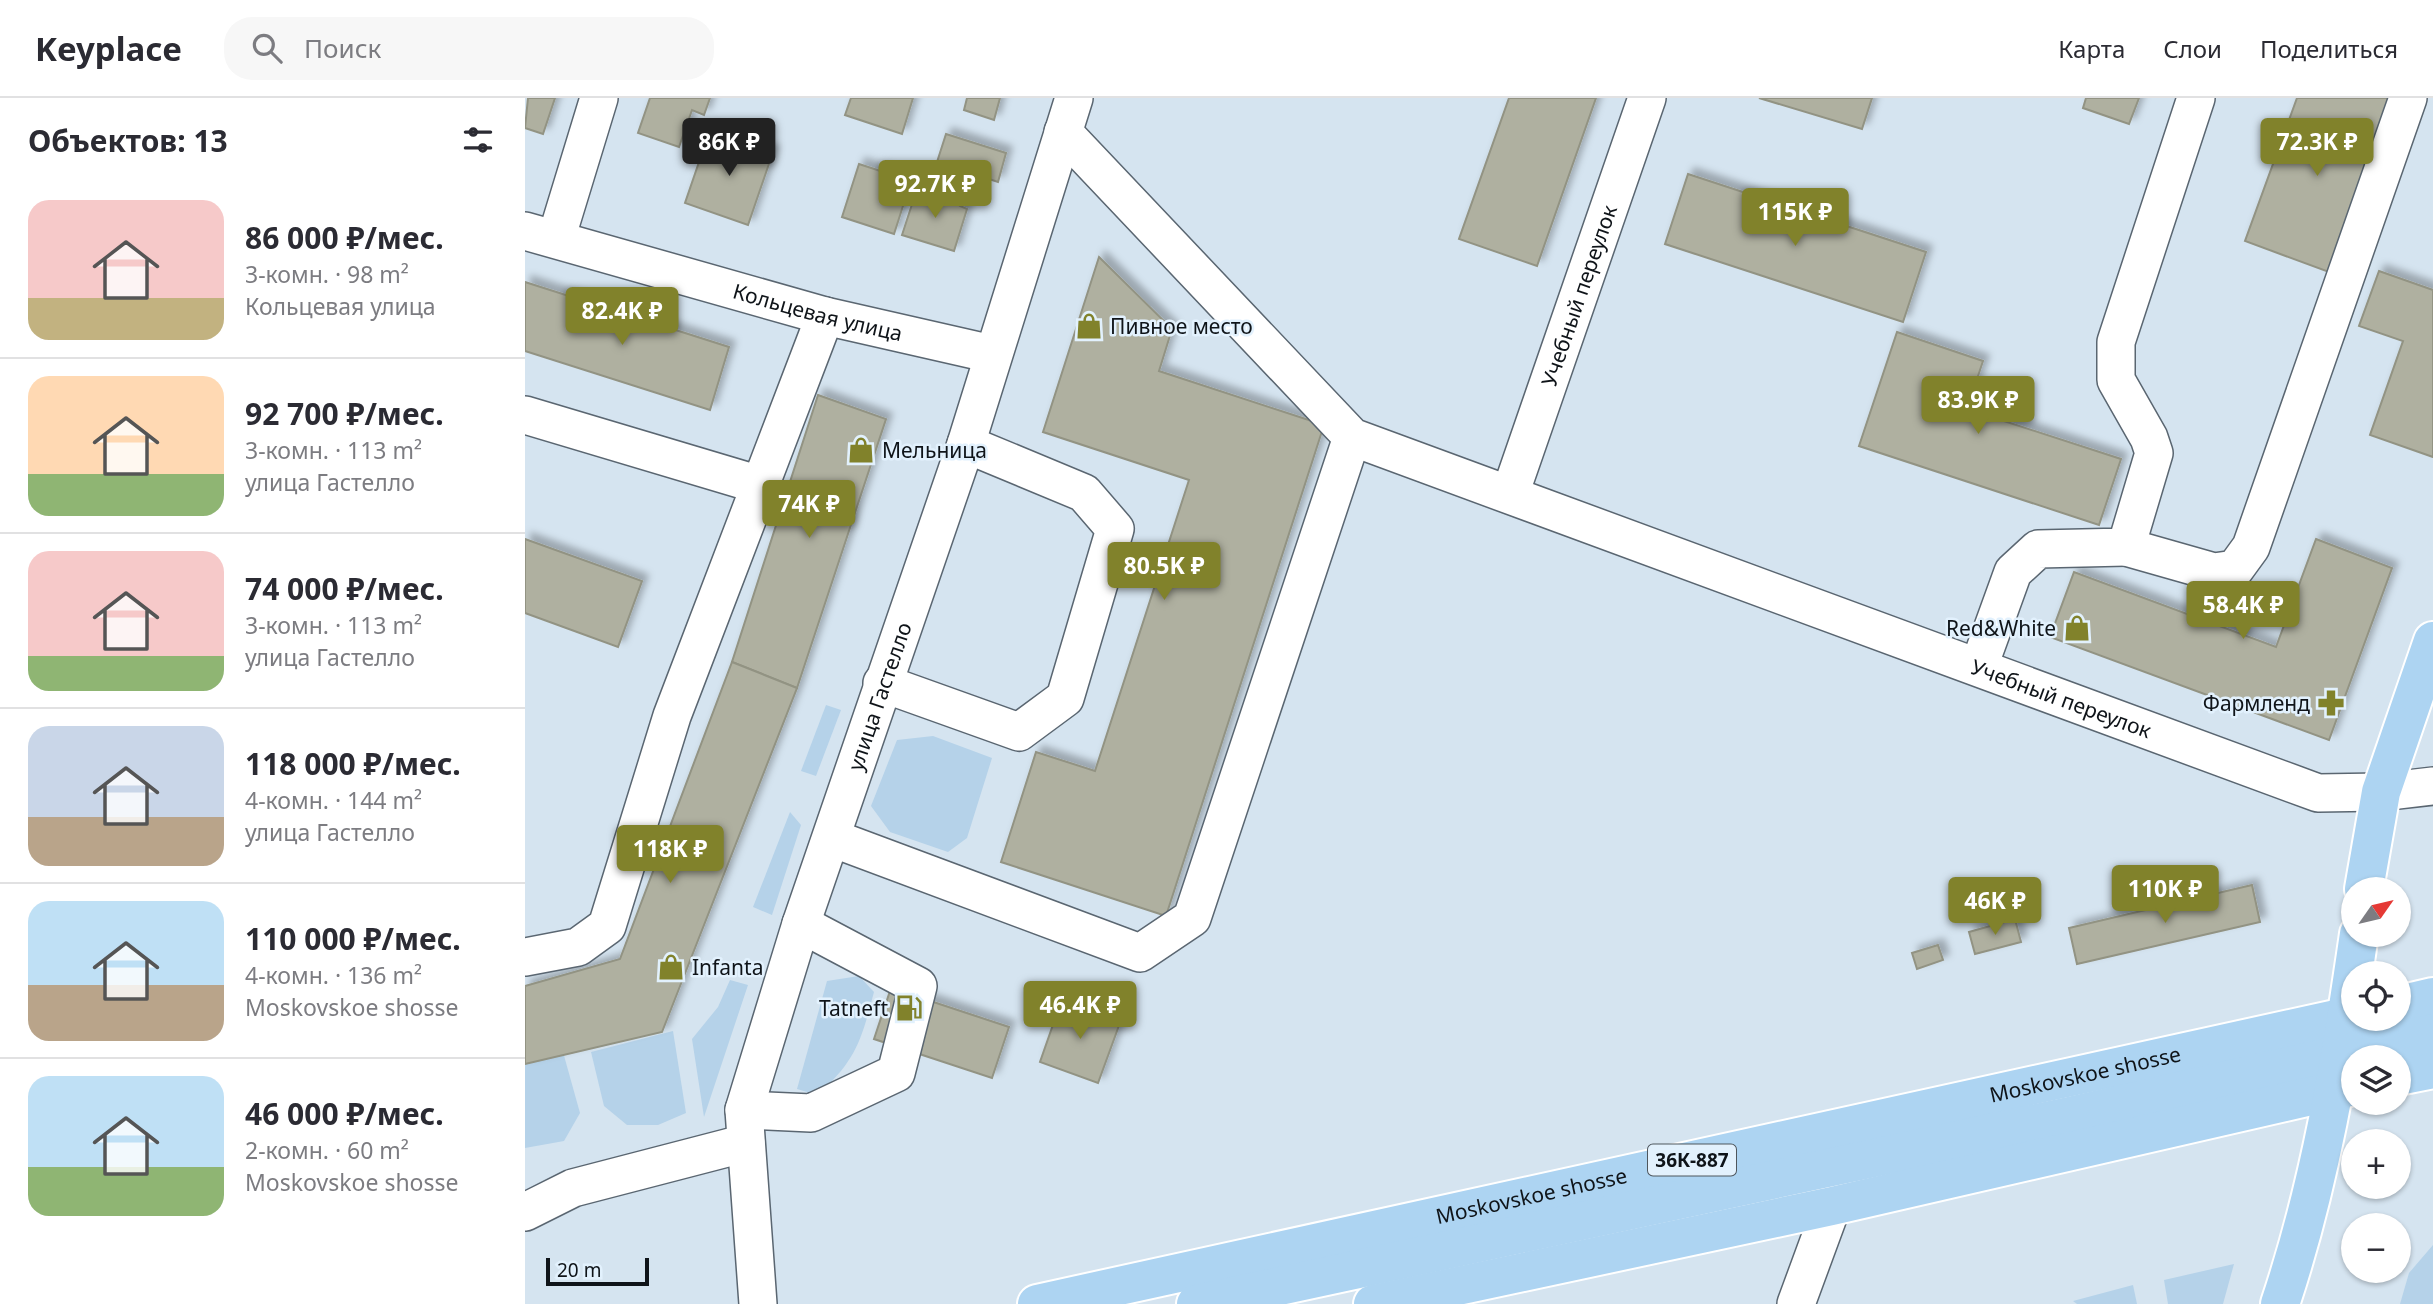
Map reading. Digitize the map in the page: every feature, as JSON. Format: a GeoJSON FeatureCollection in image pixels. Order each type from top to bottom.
{"type":"FeatureCollection","features":[{"type":"Feature","properties":{"kind":"main road"},"geometry":{"type":"LineString","coordinates":[[2366,877],[2381,792],[2433,641]]}},
{"type":"Feature","properties":{"kind":"main road"},"geometry":{"type":"LineString","coordinates":[[2347,1045],[2358,947]]}},
{"type":"Feature","properties":{"kind":"main road"},"geometry":{"type":"LineString","coordinates":[[2411,1002],[2433,997]]}},
{"type":"Feature","properties":{"kind":"main road","name":"Moskovskoe shosse"},"geometry":{"type":"LineString","coordinates":[[2378,1045],[2433,1033]]}},
{"type":"Feature","properties":{"kind":"main road","name":"Moskovskoe shosse"},"geometry":{"type":"LineString","coordinates":[[1373,1304],[1832,1206],[2341,1053]]}},
{"type":"Feature","properties":{"kind":"main road","name":"Moskovskoe shosse"},"geometry":{"type":"LineString","coordinates":[[1037,1304],[2341,1053]]}},
{"type":"Feature","properties":{"kind":"main road","name":"Moskovskoe shosse"},"geometry":{"type":"LineString","coordinates":[[1196,1304],[2055,1119],[2341,1053]]}},
{"type":"Feature","properties":{"kind":"main road"},"geometry":{"type":"LineString","coordinates":[[2411,1074],[2433,1069]]}},
{"type":"Feature","properties":{"kind":"main road"},"geometry":{"type":"LineString","coordinates":[[2280,1304],[2298,1252],[2341,1073]]}},
{"type":"Feature","properties":{"kind":"street"},"geometry":{"type":"LineString","coordinates":[[540,235],[599,98]]}},
{"type":"Feature","properties":{"kind":"street","name":"Учебный переулок"},"geometry":{"type":"LineString","coordinates":[[1510,494],[1647,98]]}},
{"type":"Feature","properties":{"kind":"street"},"geometry":{"type":"LineString","coordinates":[[2126,547],[2154,453],[2149,438],[2116,380],[2116,342],[2196,98]]}},
{"type":"Feature","properties":{"kind":"street"},"geometry":{"type":"LineString","coordinates":[[1979,666],[2014,572],[2038,549],[2126,547],[2214,572],[2235,569],[2251,547],[2408,98]]}},
{"type":"Feature","properties":{"kind":"street"},"geometry":{"type":"LineString","coordinates":[[832,838],[1140,953],[1192,918],[1352,437],[1068,115]]}},
{"type":"Feature","properties":{"kind":"street","name":"улица Гастелло"},"geometry":{"type":"LineString","coordinates":[[758,1304],[745,1126],[801,924],[966,444],[1068,115]]}},
{"type":"Feature","properties":{"kind":"street","name":"Кольцевая улица"},"geometry":{"type":"LineString","coordinates":[[540,235],[825,316],[992,355]]}},
{"type":"Feature","properties":{"kind":"street"},"geometry":{"type":"LineString","coordinates":[[525,957],[578,947],[607,926],[672,716],[825,316]]}},
{"type":"Feature","properties":{"kind":"street"},"geometry":{"type":"LineString","coordinates":[[525,415],[760,485]]}},
{"type":"Feature","properties":{"kind":"street","name":"Учебный переулок"},"geometry":{"type":"LineString","coordinates":[[1352,437],[2318,793],[2381,792],[2433,786]]}},
{"type":"Feature","properties":{"kind":"street"},"geometry":{"type":"LineString","coordinates":[[882,683],[1019,732],[1065,698],[1115,529],[1084,493],[966,444]]}},
{"type":"Feature","properties":{"kind":"street"},"geometry":{"type":"LineString","coordinates":[[525,1212],[573,1188],[745,1126],[811,1113],[896,1073],[918,986],[801,924]]}},
{"type":"Feature","properties":{"kind":"street"},"geometry":{"type":"LineString","coordinates":[[1797,1304],[1832,1206]]}},
{"type":"Feature","properties":{"kind":"shaded area"},"geometry":{"type":"Polygon","coordinates":[[[826,705],[841,710],[816,776],[801,771],[826,705]]]}},
{"type":"Feature","properties":{"kind":"shaded area"},"geometry":{"type":"Polygon","coordinates":[[[933,736],[992,758],[967,838],[948,852],[890,832],[871,806],[897,740],[933,736]]]}},
{"type":"Feature","properties":{"kind":"shaded area"},"geometry":{"type":"Polygon","coordinates":[[[790,812],[801,825],[772,915],[753,907],[790,812]]]}},
{"type":"Feature","properties":{"kind":"shaded area"},"geometry":{"type":"Polygon","coordinates":[[[859,976],[874,992],[861,1037],[849,1060],[817,1095],[797,1089],[827,981],[859,976]]]}},
{"type":"Feature","properties":{"kind":"shaded area"},"geometry":{"type":"Polygon","coordinates":[[[730,980],[748,985],[704,1117],[692,1039],[718,1007],[730,980]]]}},
{"type":"Feature","properties":{"kind":"shaded area"},"geometry":{"type":"Polygon","coordinates":[[[673,1031],[686,1113],[658,1125],[627,1125],[604,1106],[591,1052],[673,1031]]]}},
{"type":"Feature","properties":{"kind":"shaded area"},"geometry":{"type":"Polygon","coordinates":[[[563,1052],[580,1113],[564,1141],[525,1148],[525,1057],[563,1052]]]}},
{"type":"Feature","properties":{"kind":"shaded area"},"geometry":{"type":"Polygon","coordinates":[[[2433,1245],[2433,1304],[2400,1304],[2406,1283],[2411,1283],[2411,1271],[2433,1245]]]}},
{"type":"Feature","properties":{"kind":"shaded area"},"geometry":{"type":"Polygon","coordinates":[[[2234,1264],[2223,1304],[2168,1304],[2164,1280],[2234,1264]]]}},
{"type":"Feature","properties":{"kind":"shaded area"},"geometry":{"type":"Polygon","coordinates":[[[2133,1285],[2137,1304],[2077,1304],[2073,1301],[2133,1285]]]}},
{"type":"Feature","properties":{"kind":"building"},"geometry":{"type":"Polygon","coordinates":[[[528,98],[555,98],[543,134],[525,128],[528,98]]]}},
{"type":"Feature","properties":{"kind":"building"},"geometry":{"type":"Polygon","coordinates":[[[650,98],[710,98],[704,115],[692,110],[679,147],[638,133],[650,98]]]}},
{"type":"Feature","properties":{"kind":"building"},"geometry":{"type":"Polygon","coordinates":[[[851,98],[913,98],[902,134],[845,115],[851,98]]]}},
{"type":"Feature","properties":{"kind":"building"},"geometry":{"type":"Polygon","coordinates":[[[967,98],[1000,98],[994,120],[964,110],[967,98]]]}},
{"type":"Feature","properties":{"kind":"building"},"geometry":{"type":"Polygon","coordinates":[[[1509,98],[1596,98],[1537,266],[1459,239],[1509,98]]]}},
{"type":"Feature","properties":{"kind":"building"},"geometry":{"type":"Polygon","coordinates":[[[1759,98],[1872,98],[1862,129],[1759,98]]]}},
{"type":"Feature","properties":{"kind":"building"},"geometry":{"type":"Polygon","coordinates":[[[2086,98],[2139,98],[2129,124],[2083,108],[2086,98]]]}},
{"type":"Feature","properties":{"kind":"building"},"geometry":{"type":"Polygon","coordinates":[[[2297,98],[2392,98],[2329,272],[2245,241],[2297,98]]]}},
{"type":"Feature","properties":{"kind":"building"},"geometry":{"type":"Polygon","coordinates":[[[710,130],[773,152],[748,225],[685,203],[710,130]]]}},
{"type":"Feature","properties":{"kind":"building"},"geometry":{"type":"Polygon","coordinates":[[[946,134],[1006,153],[998,182],[937,162],[946,134]]]}},
{"type":"Feature","properties":{"kind":"building"},"geometry":{"type":"Polygon","coordinates":[[[859,164],[911,181],[894,234],[842,217],[859,164]]]}},
{"type":"Feature","properties":{"kind":"building"},"geometry":{"type":"Polygon","coordinates":[[[1688,174],[1926,252],[1903,322],[1665,244],[1688,174]]]}},
{"type":"Feature","properties":{"kind":"building"},"geometry":{"type":"Polygon","coordinates":[[[930,190],[962,201],[960,206],[967,209],[954,251],[902,235],[916,192],[928,196],[930,190]]]}},
{"type":"Feature","properties":{"kind":"building"},"geometry":{"type":"Polygon","coordinates":[[[1099,257],[1172,329],[1159,371],[1324,425],[1166,916],[1001,862],[1036,752],[1095,771],[1189,480],[1043,432],[1099,257]]]}},
{"type":"Feature","properties":{"kind":"building"},"geometry":{"type":"Polygon","coordinates":[[[2379,271],[2433,290],[2433,457],[2370,435],[2403,341],[2359,326],[2379,271]]]}},
{"type":"Feature","properties":{"kind":"building"},"geometry":{"type":"Polygon","coordinates":[[[525,282],[729,347],[710,410],[525,351],[525,282]]]}},
{"type":"Feature","properties":{"kind":"building"},"geometry":{"type":"Polygon","coordinates":[[[1897,332],[1983,361],[1967,409],[2121,459],[2099,525],[1859,446],[1897,332]]]}},
{"type":"Feature","properties":{"kind":"building"},"geometry":{"type":"Polygon","coordinates":[[[818,395],[886,419],[797,688],[732,662],[818,395]]]}},
{"type":"Feature","properties":{"kind":"building"},"geometry":{"type":"Polygon","coordinates":[[[525,539],[642,581],[618,647],[525,613],[525,539]]]}},
{"type":"Feature","properties":{"kind":"building"},"geometry":{"type":"Polygon","coordinates":[[[2316,539],[2392,568],[2329,740],[2050,637],[2074,572],[2276,647],[2316,539]]]}},
{"type":"Feature","properties":{"kind":"building"},"geometry":{"type":"Polygon","coordinates":[[[732,662],[797,688],[662,1032],[525,1064],[525,986],[620,959],[732,662]]]}},
{"type":"Feature","properties":{"kind":"building"},"geometry":{"type":"Polygon","coordinates":[[[2252,885],[2260,922],[2077,964],[2069,928],[2252,885]]]}},
{"type":"Feature","properties":{"kind":"building"},"geometry":{"type":"Polygon","coordinates":[[[2015,919],[2021,942],[1975,954],[1969,932],[2015,919]]]}},
{"type":"Feature","properties":{"kind":"building"},"geometry":{"type":"Polygon","coordinates":[[[1938,945],[1943,960],[1917,969],[1912,953],[1938,945]]]}},
{"type":"Feature","properties":{"kind":"building"},"geometry":{"type":"Polygon","coordinates":[[[891,988],[1009,1027],[992,1078],[874,1039],[891,988]]]}},
{"type":"Feature","properties":{"kind":"building"},"geometry":{"type":"Polygon","coordinates":[[[1062,999],[1121,1020],[1098,1083],[1040,1062],[1062,999]]]}},
{"type":"Feature","properties":{"kind":"place","name":"Пивное место"},"geometry":{"type":"Point","coordinates":[1089,326]}},
{"type":"Feature","properties":{"kind":"place","name":"Мельница"},"geometry":{"type":"Point","coordinates":[861,450]}},
{"type":"Feature","properties":{"kind":"place","name":"Red&White"},"geometry":{"type":"Point","coordinates":[2077,628]}},
{"type":"Feature","properties":{"kind":"place","name":"Фармленд"},"geometry":{"type":"Point","coordinates":[2331,703]}},
{"type":"Feature","properties":{"kind":"place","name":"Infanta"},"geometry":{"type":"Point","coordinates":[671,967]}},
{"type":"Feature","properties":{"kind":"place","name":"Tatneft"},"geometry":{"type":"Point","coordinates":[909,1008]}}]}
